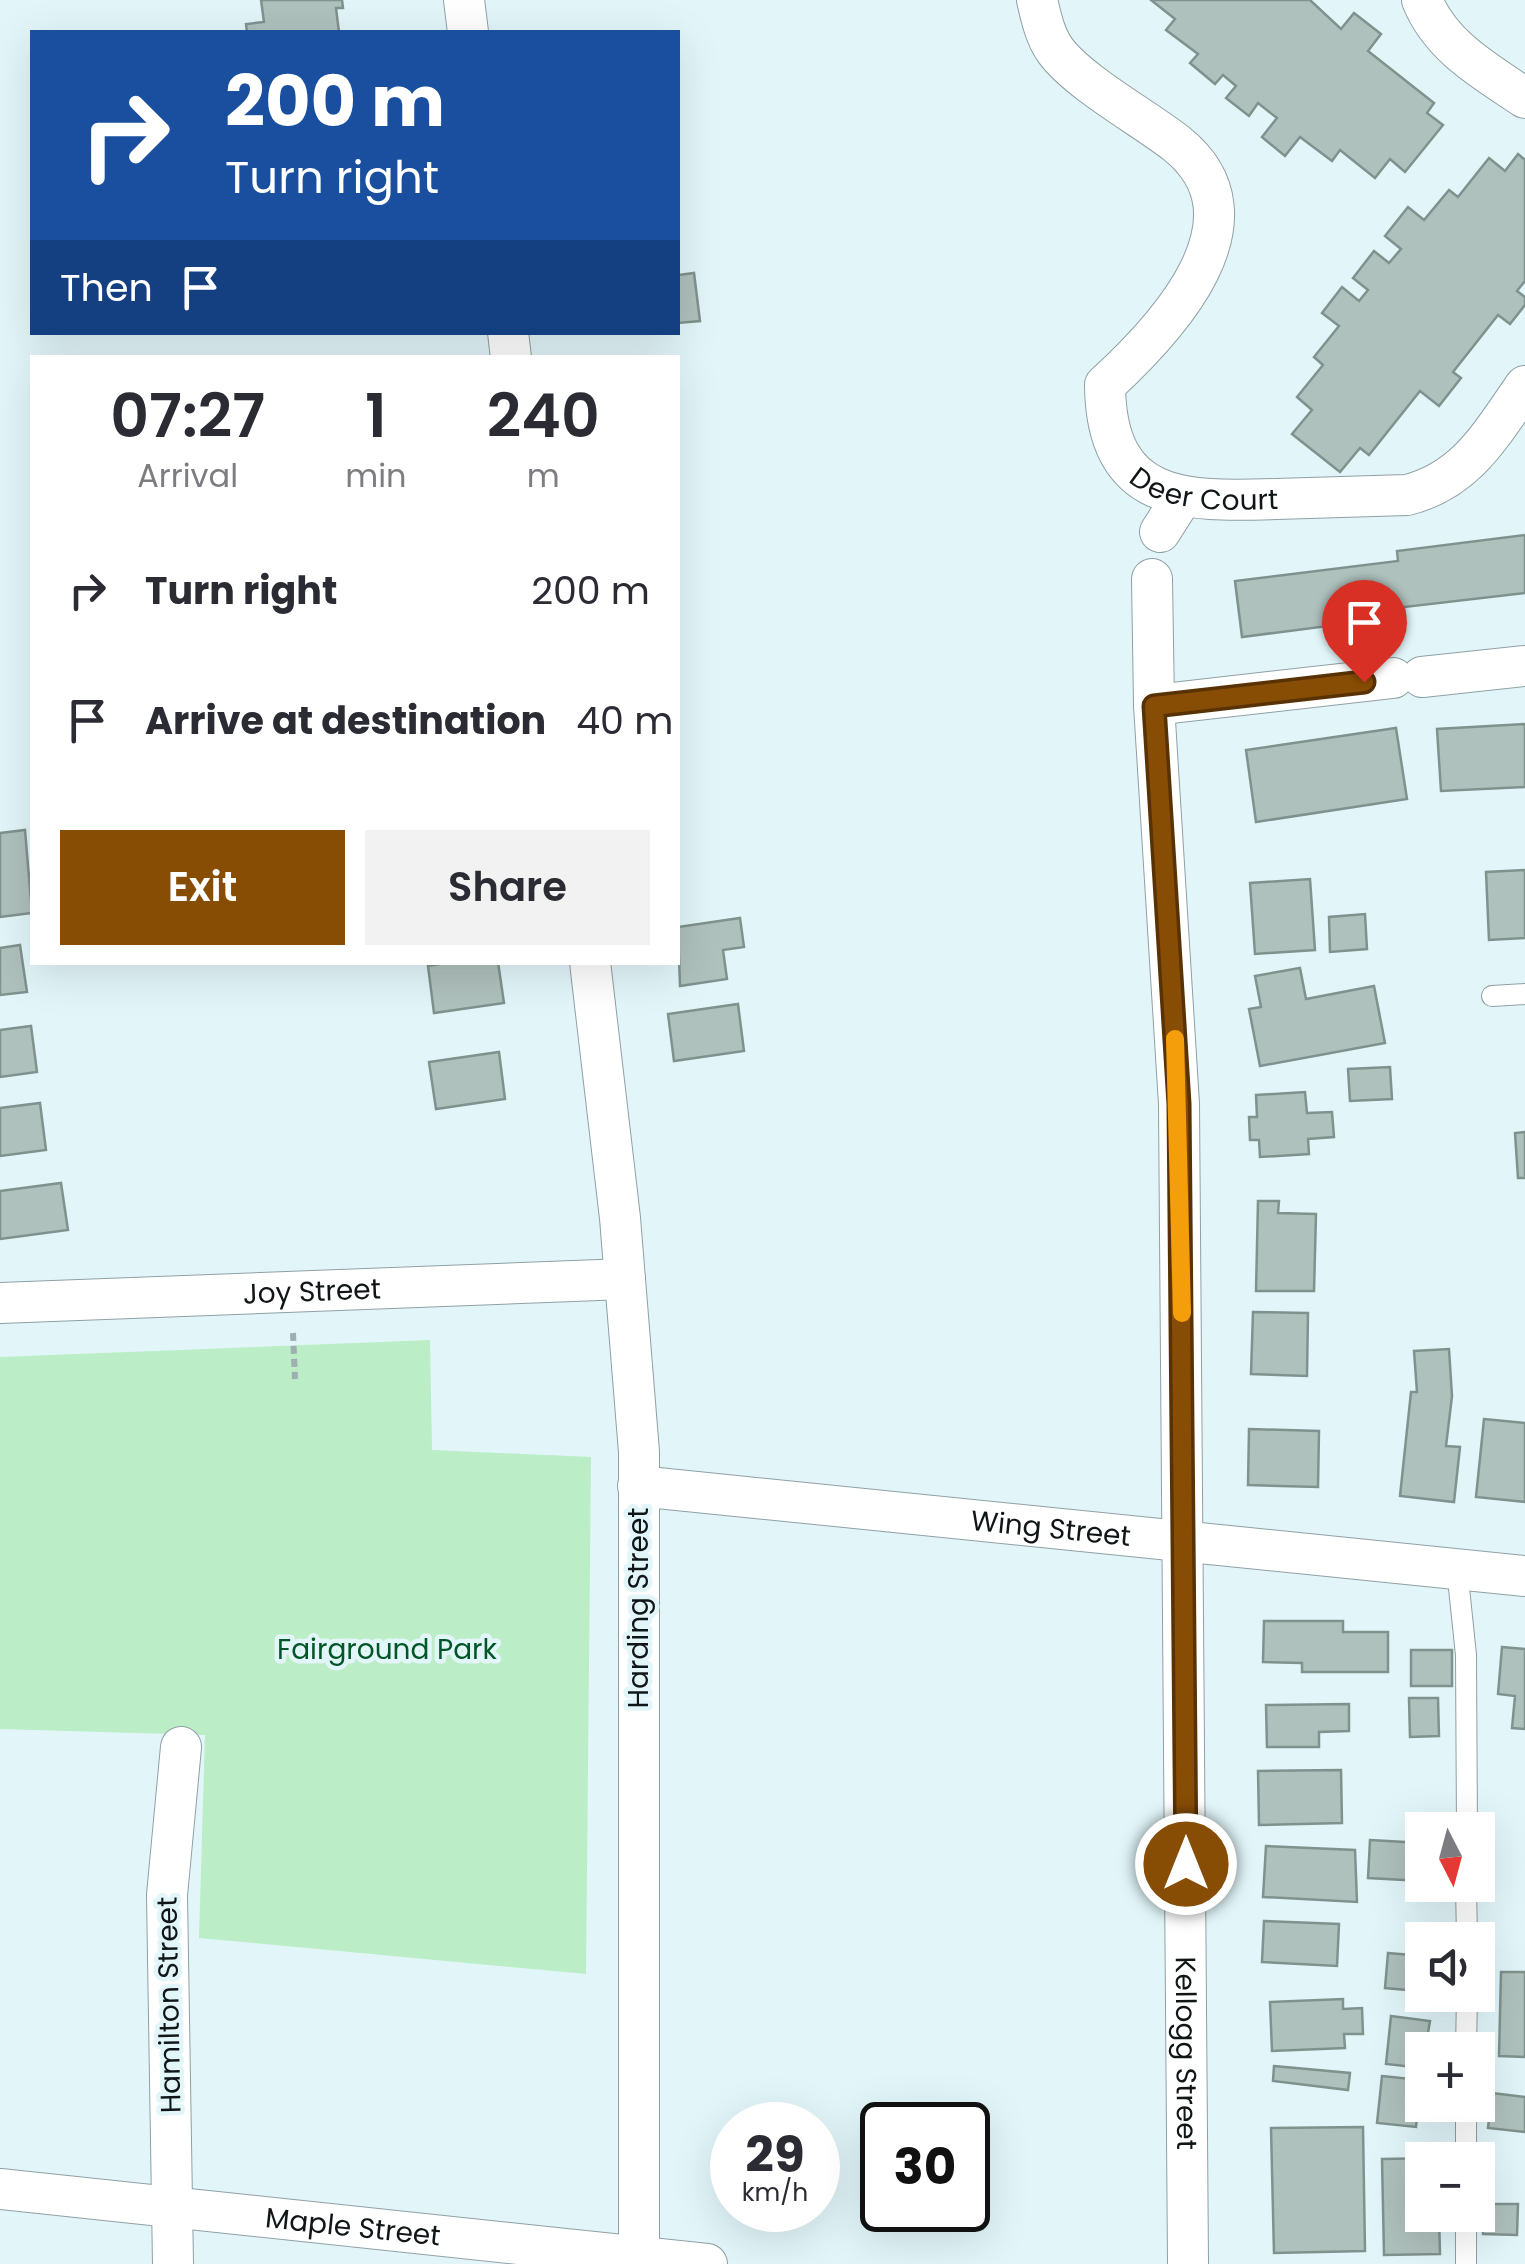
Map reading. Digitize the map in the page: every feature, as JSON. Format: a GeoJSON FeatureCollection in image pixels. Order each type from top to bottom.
{"type":"FeatureCollection","features":[{"type":"Feature","properties":{"kind":"street"},"geometry":{"type":"LineString","coordinates":[[464,0],[468,30]]}},
{"type":"Feature","properties":{"kind":"street","name":"Deer Court"},"geometry":{"type":"LineString","coordinates":[[1037,0],[1056,51],[1179,146],[1202,172],[1207,188],[1216,235],[1204,266],[1140,353],[1105,385],[1112,442],[1170,516],[1406,495],[1434,488],[1471,463],[1525,386]]}},
{"type":"Feature","properties":{"kind":"street"},"geometry":{"type":"LineString","coordinates":[[1422,0],[1431,22],[1448,44],[1525,98]]}},
{"type":"Feature","properties":{"kind":"street","name":"Kellogg Street"},"geometry":{"type":"LineString","coordinates":[[1152,579],[1154,706],[1179,1104],[1188,2264]]}},
{"type":"Feature","properties":{"kind":"street"},"geometry":{"type":"LineString","coordinates":[[1154,706],[1525,666]]}},
{"type":"Feature","properties":{"kind":"street","name":"Harding Street"},"geometry":{"type":"LineString","coordinates":[[590,965],[625,1279],[638,1486],[638,2256]]}},
{"type":"Feature","properties":{"kind":"street","name":"Joy Street"},"geometry":{"type":"LineString","coordinates":[[0,1303],[625,1279]]}},
{"type":"Feature","properties":{"kind":"street","name":"Wing Street"},"geometry":{"type":"LineString","coordinates":[[638,1486],[1525,1576]]}},
{"type":"Feature","properties":{"kind":"street","name":"Hamilton Street"},"geometry":{"type":"LineString","coordinates":[[173,2264],[167,1895],[181,1747]]}},
{"type":"Feature","properties":{"kind":"street","name":"Maple Street"},"geometry":{"type":"LineString","coordinates":[[0,2188],[708,2264]]}},
{"type":"Feature","properties":{"kind":"lane"},"geometry":{"type":"LineString","coordinates":[[1492,996],[1525,994]]}},
{"type":"Feature","properties":{"kind":"lane"},"geometry":{"type":"LineString","coordinates":[[1457,1569],[1466,1655],[1467,1812]]}},
{"type":"Feature","properties":{"kind":"lane"},"geometry":{"type":"LineString","coordinates":[[1466,2232],[1466,2264]]}},
{"type":"Feature","properties":{"kind":"path"},"geometry":{"type":"LineString","coordinates":[[293,1333],[295,1379]]}},
{"type":"Feature","properties":{"kind":"green space","name":"Fairground Park"},"geometry":{"type":"Polygon","coordinates":[[[430,1340],[432,1450],[591,1457],[586,1974],[199,1938],[205,1735],[0,1729],[0,1357],[430,1340]]]}},
{"type":"Feature","properties":{"kind":"building"},"geometry":{"type":"Polygon","coordinates":[[[261,0],[342,0],[343,8],[336,8],[339,30],[247,30],[246,24],[264,22],[261,0]]]}},
{"type":"Feature","properties":{"kind":"building"},"geometry":{"type":"Polygon","coordinates":[[[1151,0],[1310,0],[1341,29],[1354,13],[1381,34],[1368,51],[1434,103],[1427,113],[1443,125],[1405,172],[1390,159],[1375,178],[1340,150],[1332,161],[1300,137],[1285,156],[1262,137],[1277,118],[1258,103],[1249,116],[1226,98],[1236,86],[1223,75],[1215,84],[1190,63],[1198,54],[1166,30],[1175,19],[1151,0]]]}},
{"type":"Feature","properties":{"kind":"building"},"geometry":{"type":"Polygon","coordinates":[[[1518,154],[1525,160],[1525,281],[1517,291],[1525,297],[1525,305],[1510,324],[1498,315],[1453,372],[1461,378],[1439,406],[1420,391],[1369,455],[1360,448],[1340,472],[1292,434],[1312,410],[1297,397],[1323,365],[1314,357],[1339,326],[1322,313],[1342,287],[1359,301],[1368,290],[1353,278],[1374,251],[1389,263],[1401,249],[1385,236],[1408,207],[1424,220],[1449,190],[1458,197],[1489,158],[1505,171],[1518,154]]]}},
{"type":"Feature","properties":{"kind":"building"},"geometry":{"type":"Polygon","coordinates":[[[694,273],[700,321],[680,323],[680,275],[694,273]]]}},
{"type":"Feature","properties":{"kind":"building"},"geometry":{"type":"Polygon","coordinates":[[[1525,535],[1525,593],[1404,607],[1405,616],[1242,637],[1235,581],[1398,561],[1397,551],[1525,535]]]}},
{"type":"Feature","properties":{"kind":"building"},"geometry":{"type":"Polygon","coordinates":[[[1525,724],[1525,787],[1441,791],[1437,729],[1525,724]]]}},
{"type":"Feature","properties":{"kind":"building"},"geometry":{"type":"Polygon","coordinates":[[[1396,728],[1407,799],[1256,822],[1246,750],[1396,728]]]}},
{"type":"Feature","properties":{"kind":"building"},"geometry":{"type":"Polygon","coordinates":[[[25,830],[30,913],[0,917],[0,833],[25,830]]]}},
{"type":"Feature","properties":{"kind":"building"},"geometry":{"type":"Polygon","coordinates":[[[1525,870],[1525,938],[1489,940],[1486,872],[1525,870]]]}},
{"type":"Feature","properties":{"kind":"building"},"geometry":{"type":"Polygon","coordinates":[[[1310,879],[1315,950],[1255,954],[1250,883],[1310,879]]]}},
{"type":"Feature","properties":{"kind":"building"},"geometry":{"type":"Polygon","coordinates":[[[1365,914],[1367,949],[1330,952],[1329,917],[1365,914]]]}},
{"type":"Feature","properties":{"kind":"building"},"geometry":{"type":"Polygon","coordinates":[[[740,918],[744,947],[723,950],[727,979],[680,986],[680,927],[740,918]]]}},
{"type":"Feature","properties":{"kind":"building"},"geometry":{"type":"Polygon","coordinates":[[[20,945],[27,992],[0,995],[0,948],[20,945]]]}},
{"type":"Feature","properties":{"kind":"building"},"geometry":{"type":"Polygon","coordinates":[[[498,965],[504,1003],[434,1013],[428,966],[498,965]]]}},
{"type":"Feature","properties":{"kind":"building"},"geometry":{"type":"Polygon","coordinates":[[[1300,968],[1306,999],[1374,986],[1385,1043],[1260,1066],[1249,1009],[1261,1007],[1255,976],[1300,968]]]}},
{"type":"Feature","properties":{"kind":"building"},"geometry":{"type":"Polygon","coordinates":[[[738,1004],[744,1051],[674,1061],[668,1014],[738,1004]]]}},
{"type":"Feature","properties":{"kind":"building"},"geometry":{"type":"Polygon","coordinates":[[[31,1026],[37,1072],[0,1077],[0,1030],[31,1026]]]}},
{"type":"Feature","properties":{"kind":"building"},"geometry":{"type":"Polygon","coordinates":[[[499,1052],[505,1099],[436,1109],[429,1062],[499,1052]]]}},
{"type":"Feature","properties":{"kind":"building"},"geometry":{"type":"Polygon","coordinates":[[[1390,1067],[1392,1099],[1350,1101],[1348,1069],[1390,1067]]]}},
{"type":"Feature","properties":{"kind":"building"},"geometry":{"type":"Polygon","coordinates":[[[1305,1092],[1307,1113],[1332,1112],[1334,1137],[1308,1139],[1309,1154],[1260,1157],[1259,1140],[1250,1140],[1249,1117],[1257,1117],[1256,1095],[1305,1092]]]}},
{"type":"Feature","properties":{"kind":"building"},"geometry":{"type":"Polygon","coordinates":[[[40,1103],[46,1150],[0,1156],[0,1108],[40,1103]]]}},
{"type":"Feature","properties":{"kind":"building"},"geometry":{"type":"Polygon","coordinates":[[[1525,1132],[1525,1178],[1518,1178],[1515,1133],[1525,1132]]]}},
{"type":"Feature","properties":{"kind":"building"},"geometry":{"type":"Polygon","coordinates":[[[61,1183],[68,1230],[0,1239],[0,1191],[61,1183]]]}},
{"type":"Feature","properties":{"kind":"building"},"geometry":{"type":"Polygon","coordinates":[[[1258,1201],[1279,1201],[1278,1213],[1316,1214],[1314,1291],[1256,1291],[1258,1201]]]}},
{"type":"Feature","properties":{"kind":"building"},"geometry":{"type":"Polygon","coordinates":[[[1253,1312],[1308,1313],[1307,1376],[1251,1374],[1253,1312]]]}},
{"type":"Feature","properties":{"kind":"building"},"geometry":{"type":"Polygon","coordinates":[[[1449,1349],[1452,1396],[1446,1446],[1460,1447],[1454,1502],[1400,1496],[1411,1392],[1417,1392],[1414,1351],[1449,1349]]]}},
{"type":"Feature","properties":{"kind":"building"},"geometry":{"type":"Polygon","coordinates":[[[1484,1419],[1525,1423],[1525,1502],[1476,1497],[1484,1419]]]}},
{"type":"Feature","properties":{"kind":"building"},"geometry":{"type":"Polygon","coordinates":[[[1249,1429],[1319,1431],[1318,1487],[1248,1485],[1249,1429]]]}},
{"type":"Feature","properties":{"kind":"building"},"geometry":{"type":"Polygon","coordinates":[[[1264,1621],[1343,1621],[1343,1632],[1388,1632],[1388,1672],[1302,1672],[1302,1663],[1263,1662],[1264,1621]]]}},
{"type":"Feature","properties":{"kind":"building"},"geometry":{"type":"Polygon","coordinates":[[[1502,1647],[1525,1649],[1525,1729],[1512,1728],[1515,1696],[1498,1694],[1502,1647]]]}},
{"type":"Feature","properties":{"kind":"building"},"geometry":{"type":"Polygon","coordinates":[[[1411,1650],[1452,1650],[1452,1686],[1411,1686],[1411,1650]]]}},
{"type":"Feature","properties":{"kind":"building"},"geometry":{"type":"Polygon","coordinates":[[[1409,1698],[1438,1698],[1439,1736],[1410,1737],[1409,1698]]]}},
{"type":"Feature","properties":{"kind":"building"},"geometry":{"type":"Polygon","coordinates":[[[1349,1704],[1349,1731],[1319,1732],[1319,1747],[1267,1747],[1266,1705],[1349,1704]]]}},
{"type":"Feature","properties":{"kind":"building"},"geometry":{"type":"Polygon","coordinates":[[[1341,1770],[1342,1823],[1259,1825],[1258,1771],[1341,1770]]]}},
{"type":"Feature","properties":{"kind":"building"},"geometry":{"type":"Polygon","coordinates":[[[1370,1840],[1405,1842],[1405,1880],[1368,1878],[1370,1840]]]}},
{"type":"Feature","properties":{"kind":"building"},"geometry":{"type":"Polygon","coordinates":[[[1266,1846],[1355,1850],[1357,1902],[1263,1897],[1266,1846]]]}},
{"type":"Feature","properties":{"kind":"building"},"geometry":{"type":"Polygon","coordinates":[[[1264,1921],[1339,1924],[1337,1966],[1262,1962],[1264,1921]]]}},
{"type":"Feature","properties":{"kind":"building"},"geometry":{"type":"Polygon","coordinates":[[[1388,1953],[1405,1954],[1405,1990],[1385,1988],[1388,1953]]]}},
{"type":"Feature","properties":{"kind":"building"},"geometry":{"type":"Polygon","coordinates":[[[1501,1972],[1525,1972],[1525,2057],[1499,2056],[1501,1972]]]}},
{"type":"Feature","properties":{"kind":"building"},"geometry":{"type":"Polygon","coordinates":[[[1343,1999],[1343,2009],[1362,2008],[1363,2034],[1344,2034],[1345,2048],[1272,2051],[1270,2002],[1343,1999]]]}},
{"type":"Feature","properties":{"kind":"building"},"geometry":{"type":"Polygon","coordinates":[[[1391,2016],[1430,2021],[1428,2032],[1405,2032],[1405,2066],[1386,2064],[1391,2016]]]}},
{"type":"Feature","properties":{"kind":"building"},"geometry":{"type":"Polygon","coordinates":[[[1274,2066],[1350,2073],[1348,2090],[1273,2081],[1274,2066]]]}},
{"type":"Feature","properties":{"kind":"building"},"geometry":{"type":"Polygon","coordinates":[[[1382,2076],[1405,2078],[1405,2122],[1417,2122],[1416,2127],[1377,2123],[1382,2076]]]}},
{"type":"Feature","properties":{"kind":"building"},"geometry":{"type":"Polygon","coordinates":[[[1495,2093],[1525,2097],[1525,2132],[1488,2128],[1489,2122],[1495,2122],[1495,2093]]]}},
{"type":"Feature","properties":{"kind":"building"},"geometry":{"type":"Polygon","coordinates":[[[1363,2127],[1365,2251],[1274,2253],[1271,2128],[1363,2127]]]}},
{"type":"Feature","properties":{"kind":"building"},"geometry":{"type":"Polygon","coordinates":[[[1382,2159],[1405,2159],[1405,2232],[1439,2232],[1440,2254],[1384,2255],[1382,2159]]]}},
{"type":"Feature","properties":{"kind":"building"},"geometry":{"type":"Polygon","coordinates":[[[1495,2204],[1518,2204],[1517,2235],[1483,2234],[1495,2232],[1495,2204]]]}},
{"type":"Feature","properties":{"kind":"slow traffic"},"geometry":{"type":"LineString","coordinates":[[1175,1039],[1182,1313]]}},
{"type":"Feature","properties":{"kind":"route"},"geometry":{"type":"LineString","coordinates":[[1186,1864],[1179,1104],[1154,706],[1364,682]]}}]}
